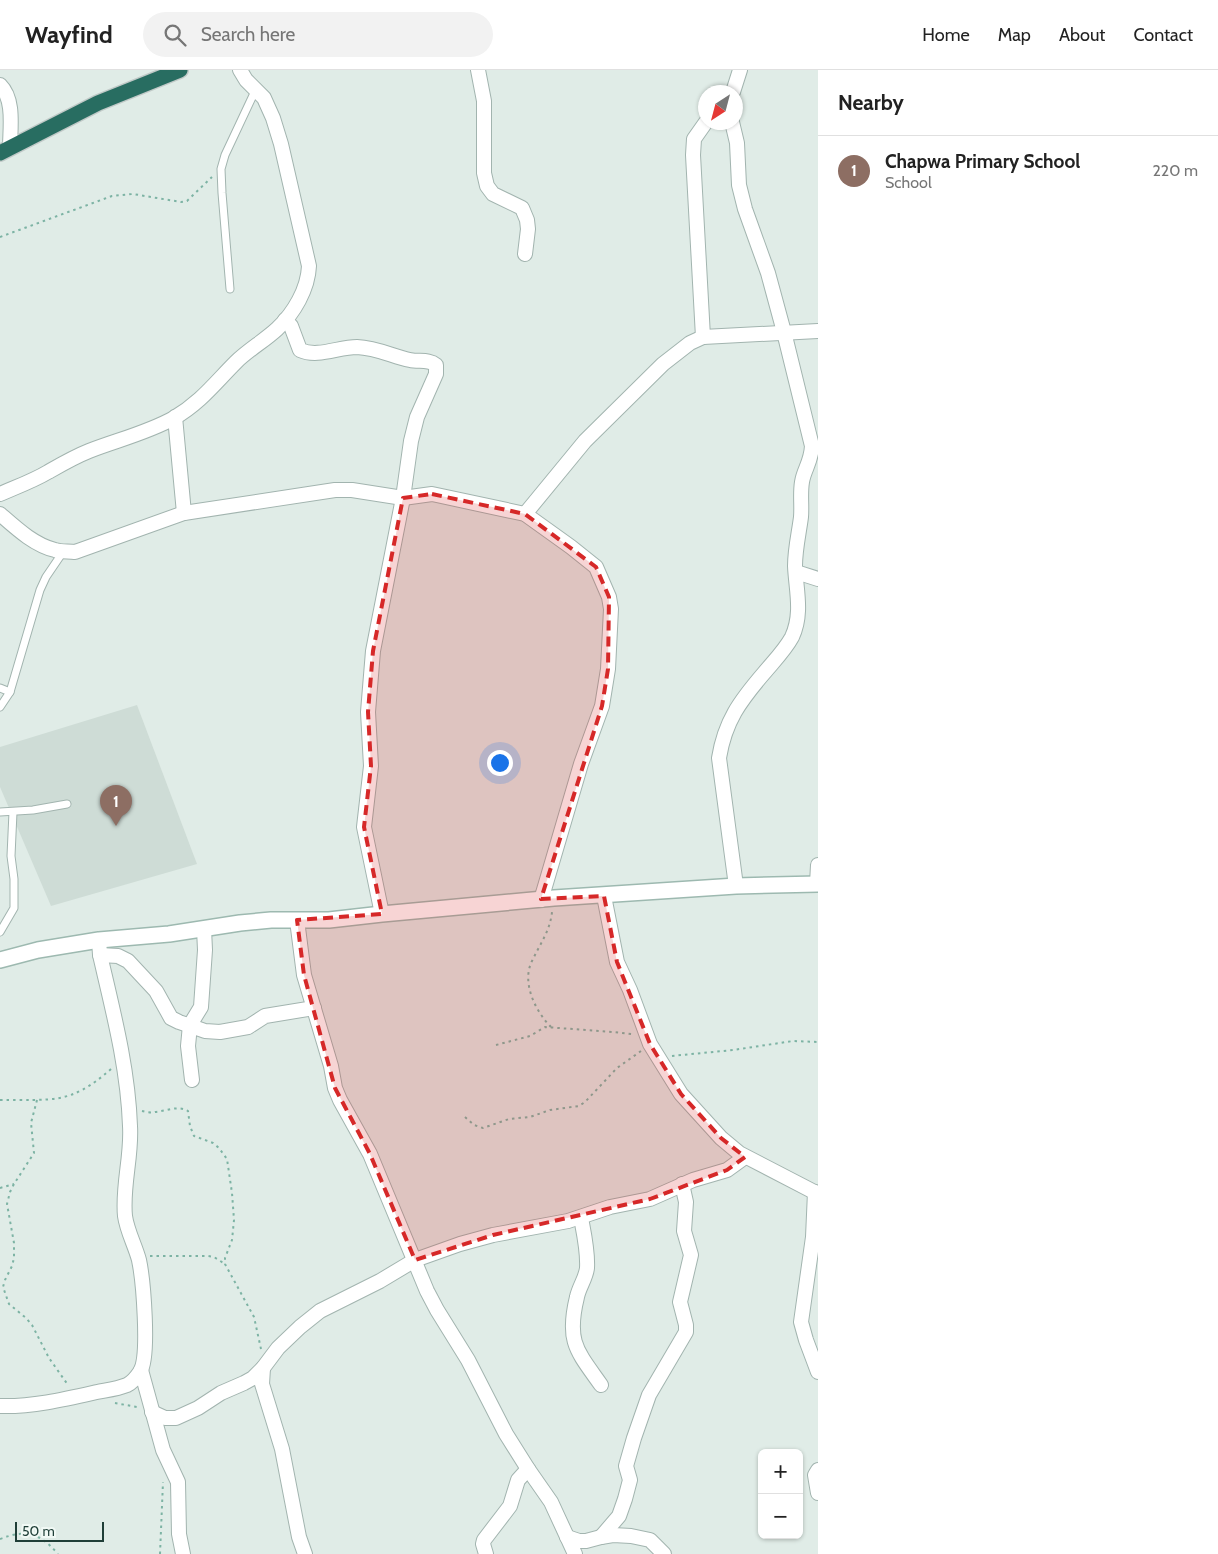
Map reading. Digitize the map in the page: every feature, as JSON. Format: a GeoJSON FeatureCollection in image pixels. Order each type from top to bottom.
{"type":"FeatureCollection","features":[{"type":"Feature","properties":{"kind":"highway"},"geometry":{"type":"LineString","coordinates":[[5,150],[98,103],[180,70]]}},
{"type":"Feature","properties":{"kind":"street"},"geometry":{"type":"LineString","coordinates":[[0,494],[49,471],[63,462],[156,427],[176,417],[203,398],[237,361],[277,328],[285,320],[303,292],[308,279],[309,266],[281,144],[273,118],[264,98],[246,80],[240,70]]}},
{"type":"Feature","properties":{"kind":"street"},"geometry":{"type":"LineString","coordinates":[[478,70],[484,101],[484,173],[487,186],[493,194],[522,208],[527,220],[528,229],[524,254]]}},
{"type":"Feature","properties":{"kind":"street"},"geometry":{"type":"LineString","coordinates":[[736,85],[740,70]]}},
{"type":"Feature","properties":{"kind":"street"},"geometry":{"type":"LineString","coordinates":[[0,85],[7,94],[10,109],[5,150]]}},
{"type":"Feature","properties":{"kind":"street"},"geometry":{"type":"LineString","coordinates":[[700,130],[694,139],[692,155],[704,337]]}},
{"type":"Feature","properties":{"kind":"street"},"geometry":{"type":"LineString","coordinates":[[734,130],[737,143],[739,185],[768,273],[784,332],[812,446],[814,465],[802,484],[796,572],[799,592],[798,620],[785,648],[738,705],[728,723],[721,742],[718,758],[736,886]]}},
{"type":"Feature","properties":{"kind":"street"},"geometry":{"type":"LineString","coordinates":[[285,320],[291,326],[300,350],[307,353],[316,354],[357,347],[383,350],[411,360],[432,362],[436,365],[436,374],[417,417],[373,651],[368,712],[371,766],[364,827],[382,914]]}},
{"type":"Feature","properties":{"kind":"street"},"geometry":{"type":"LineString","coordinates":[[525,514],[585,441],[663,364],[690,344],[704,337],[818,331]]}},
{"type":"Feature","properties":{"kind":"street"},"geometry":{"type":"LineString","coordinates":[[176,417],[184,514]]}},
{"type":"Feature","properties":{"kind":"street"},"geometry":{"type":"LineString","coordinates":[[0,514],[39,544],[56,551],[75,552],[184,514],[335,490],[365,491],[403,498],[432,494],[525,514],[571,546],[596,567],[609,596],[611,609],[608,669],[602,706],[581,764],[547,899]]}},
{"type":"Feature","properties":{"kind":"street"},"geometry":{"type":"LineString","coordinates":[[796,572],[809,578],[818,579]]}},
{"type":"Feature","properties":{"kind":"street"},"geometry":{"type":"LineString","coordinates":[[0,960],[38,950],[99,947],[240,923],[329,920],[547,899],[736,886],[817,884],[818,865]]}},
{"type":"Feature","properties":{"kind":"street"},"geometry":{"type":"LineString","coordinates":[[604,896],[617,962],[630,990],[649,1042],[681,1094],[720,1138],[745,1157],[816,1193],[813,1237],[801,1322],[818,1372]]}},
{"type":"Feature","properties":{"kind":"street"},"geometry":{"type":"LineString","coordinates":[[297,920],[304,975],[340,1100],[370,1154],[416,1260],[427,1291],[468,1360],[502,1427],[551,1502],[575,1554]]}},
{"type":"Feature","properties":{"kind":"street"},"geometry":{"type":"LineString","coordinates":[[192,1080],[188,1046],[190,1025],[201,1007],[205,950],[204,928]]}},
{"type":"Feature","properties":{"kind":"street"},"geometry":{"type":"LineString","coordinates":[[99,947],[128,961],[156,991],[171,1018],[205,1031],[220,1032],[248,1027],[266,1016],[314,1008]]}},
{"type":"Feature","properties":{"kind":"street"},"geometry":{"type":"LineString","coordinates":[[0,1406],[16,1407],[81,1396],[128,1384],[133,1381],[141,1370],[144,1362],[145,1342],[141,1277],[138,1256],[125,1217],[125,1186],[131,1129],[129,1091],[99,947]]}},
{"type":"Feature","properties":{"kind":"street"},"geometry":{"type":"LineString","coordinates":[[152,1412],[168,1418],[183,1416],[221,1392],[253,1378],[278,1348],[320,1311],[416,1260],[460,1244],[493,1235],[581,1218],[610,1206],[650,1199],[682,1184],[727,1170],[745,1157]]}},
{"type":"Feature","properties":{"kind":"street"},"geometry":{"type":"LineString","coordinates":[[601,1537],[618,1516],[625,1500],[630,1480],[626,1466],[649,1395],[686,1332],[680,1302],[691,1255],[684,1231],[686,1202],[682,1184]]}},
{"type":"Feature","properties":{"kind":"street"},"geometry":{"type":"LineString","coordinates":[[581,1218],[587,1268],[577,1295],[573,1330],[574,1341],[580,1356],[601,1385]]}},
{"type":"Feature","properties":{"kind":"street"},"geometry":{"type":"LineString","coordinates":[[263,1368],[262,1384],[282,1449],[299,1537],[305,1554]]}},
{"type":"Feature","properties":{"kind":"street"},"geometry":{"type":"LineString","coordinates":[[141,1370],[167,1460],[178,1482],[179,1534],[183,1554]]}},
{"type":"Feature","properties":{"kind":"street"},"geometry":{"type":"LineString","coordinates":[[486,1554],[483,1544],[484,1540],[510,1506],[518,1480],[528,1469]]}},
{"type":"Feature","properties":{"kind":"street"},"geometry":{"type":"LineString","coordinates":[[818,1470],[815,1475],[818,1493]]}},
{"type":"Feature","properties":{"kind":"street"},"geometry":{"type":"LineString","coordinates":[[567,1536],[580,1541],[601,1537],[631,1536],[650,1540],[664,1554]]}},
{"type":"Feature","properties":{"kind":"lane"},"geometry":{"type":"LineString","coordinates":[[230,289],[221,169],[225,155],[256,89]]}},
{"type":"Feature","properties":{"kind":"lane"},"geometry":{"type":"LineString","coordinates":[[0,707],[10,692],[40,590],[63,551]]}},
{"type":"Feature","properties":{"kind":"lane"},"geometry":{"type":"LineString","coordinates":[[0,688],[10,692]]}},
{"type":"Feature","properties":{"kind":"lane"},"geometry":{"type":"LineString","coordinates":[[0,812],[34,810],[67,804]]}},
{"type":"Feature","properties":{"kind":"lane"},"geometry":{"type":"LineString","coordinates":[[0,932],[14,908],[14,879],[11,856],[13,812]]}},
{"type":"Feature","properties":{"kind":"path"},"geometry":{"type":"LineString","coordinates":[[0,237],[112,196],[133,194],[182,202],[188,201],[221,169]]}},
{"type":"Feature","properties":{"kind":"path"},"geometry":{"type":"LineString","coordinates":[[547,899],[550,927],[531,962],[528,973],[533,1000],[543,1019],[552,1027]]}},
{"type":"Feature","properties":{"kind":"path"},"geometry":{"type":"LineString","coordinates":[[496,1045],[530,1036],[545,1027],[619,1032],[649,1042]]}},
{"type":"Feature","properties":{"kind":"path"},"geometry":{"type":"LineString","coordinates":[[658,1057],[733,1050],[793,1041],[818,1042]]}},
{"type":"Feature","properties":{"kind":"path"},"geometry":{"type":"LineString","coordinates":[[465,1117],[474,1125],[483,1128],[509,1119],[530,1117],[550,1110],[579,1106],[617,1068],[649,1042]]}},
{"type":"Feature","properties":{"kind":"path"},"geometry":{"type":"LineString","coordinates":[[0,1100],[56,1100],[73,1095],[99,1080],[122,1059]]}},
{"type":"Feature","properties":{"kind":"path"},"geometry":{"type":"LineString","coordinates":[[37,1100],[31,1123],[34,1152],[14,1184],[7,1204],[14,1243],[14,1258],[4,1280],[3,1287],[9,1304],[32,1325],[49,1358],[68,1386],[81,1396]]}},
{"type":"Feature","properties":{"kind":"path"},"geometry":{"type":"LineString","coordinates":[[130,1110],[154,1112],[185,1109],[188,1111],[190,1126],[194,1136],[213,1143],[224,1153],[228,1163],[234,1220],[232,1240],[225,1264]]}},
{"type":"Feature","properties":{"kind":"path"},"geometry":{"type":"LineString","coordinates":[[0,1188],[14,1184]]}},
{"type":"Feature","properties":{"kind":"path"},"geometry":{"type":"LineString","coordinates":[[138,1256],[208,1256],[214,1257],[225,1264],[254,1317],[263,1368]]}},
{"type":"Feature","properties":{"kind":"path"},"geometry":{"type":"LineString","coordinates":[[112,1402],[143,1408],[152,1412]]}},
{"type":"Feature","properties":{"kind":"path"},"geometry":{"type":"LineString","coordinates":[[160,1554],[162,1485],[167,1460]]}},
{"type":"Feature","properties":{"kind":"path"},"geometry":{"type":"LineString","coordinates":[[0,1539],[27,1533],[34,1534],[50,1545],[58,1554]]}},
{"type":"Feature","properties":{"kind":"highlighted area"},"geometry":{"type":"Polygon","coordinates":[[[432,494],[525,514],[596,567],[609,597],[608,669],[602,706],[541,899],[604,896],[617,962],[650,1044],[681,1094],[721,1138],[745,1157],[727,1170],[650,1199],[493,1235],[415,1260],[370,1154],[335,1088],[304,975],[297,920],[382,914],[364,827],[371,766],[368,712],[373,651],[403,498],[432,494]]]}},
{"type":"Feature","properties":{"kind":"shaded area"},"geometry":{"type":"Polygon","coordinates":[[[137,705],[197,864],[51,906],[0,787],[0,747],[137,705]]]}},
{"type":"Feature","properties":{"kind":"place","name":"Chapwa Primary School"},"geometry":{"type":"Point","coordinates":[116,826]}}]}
